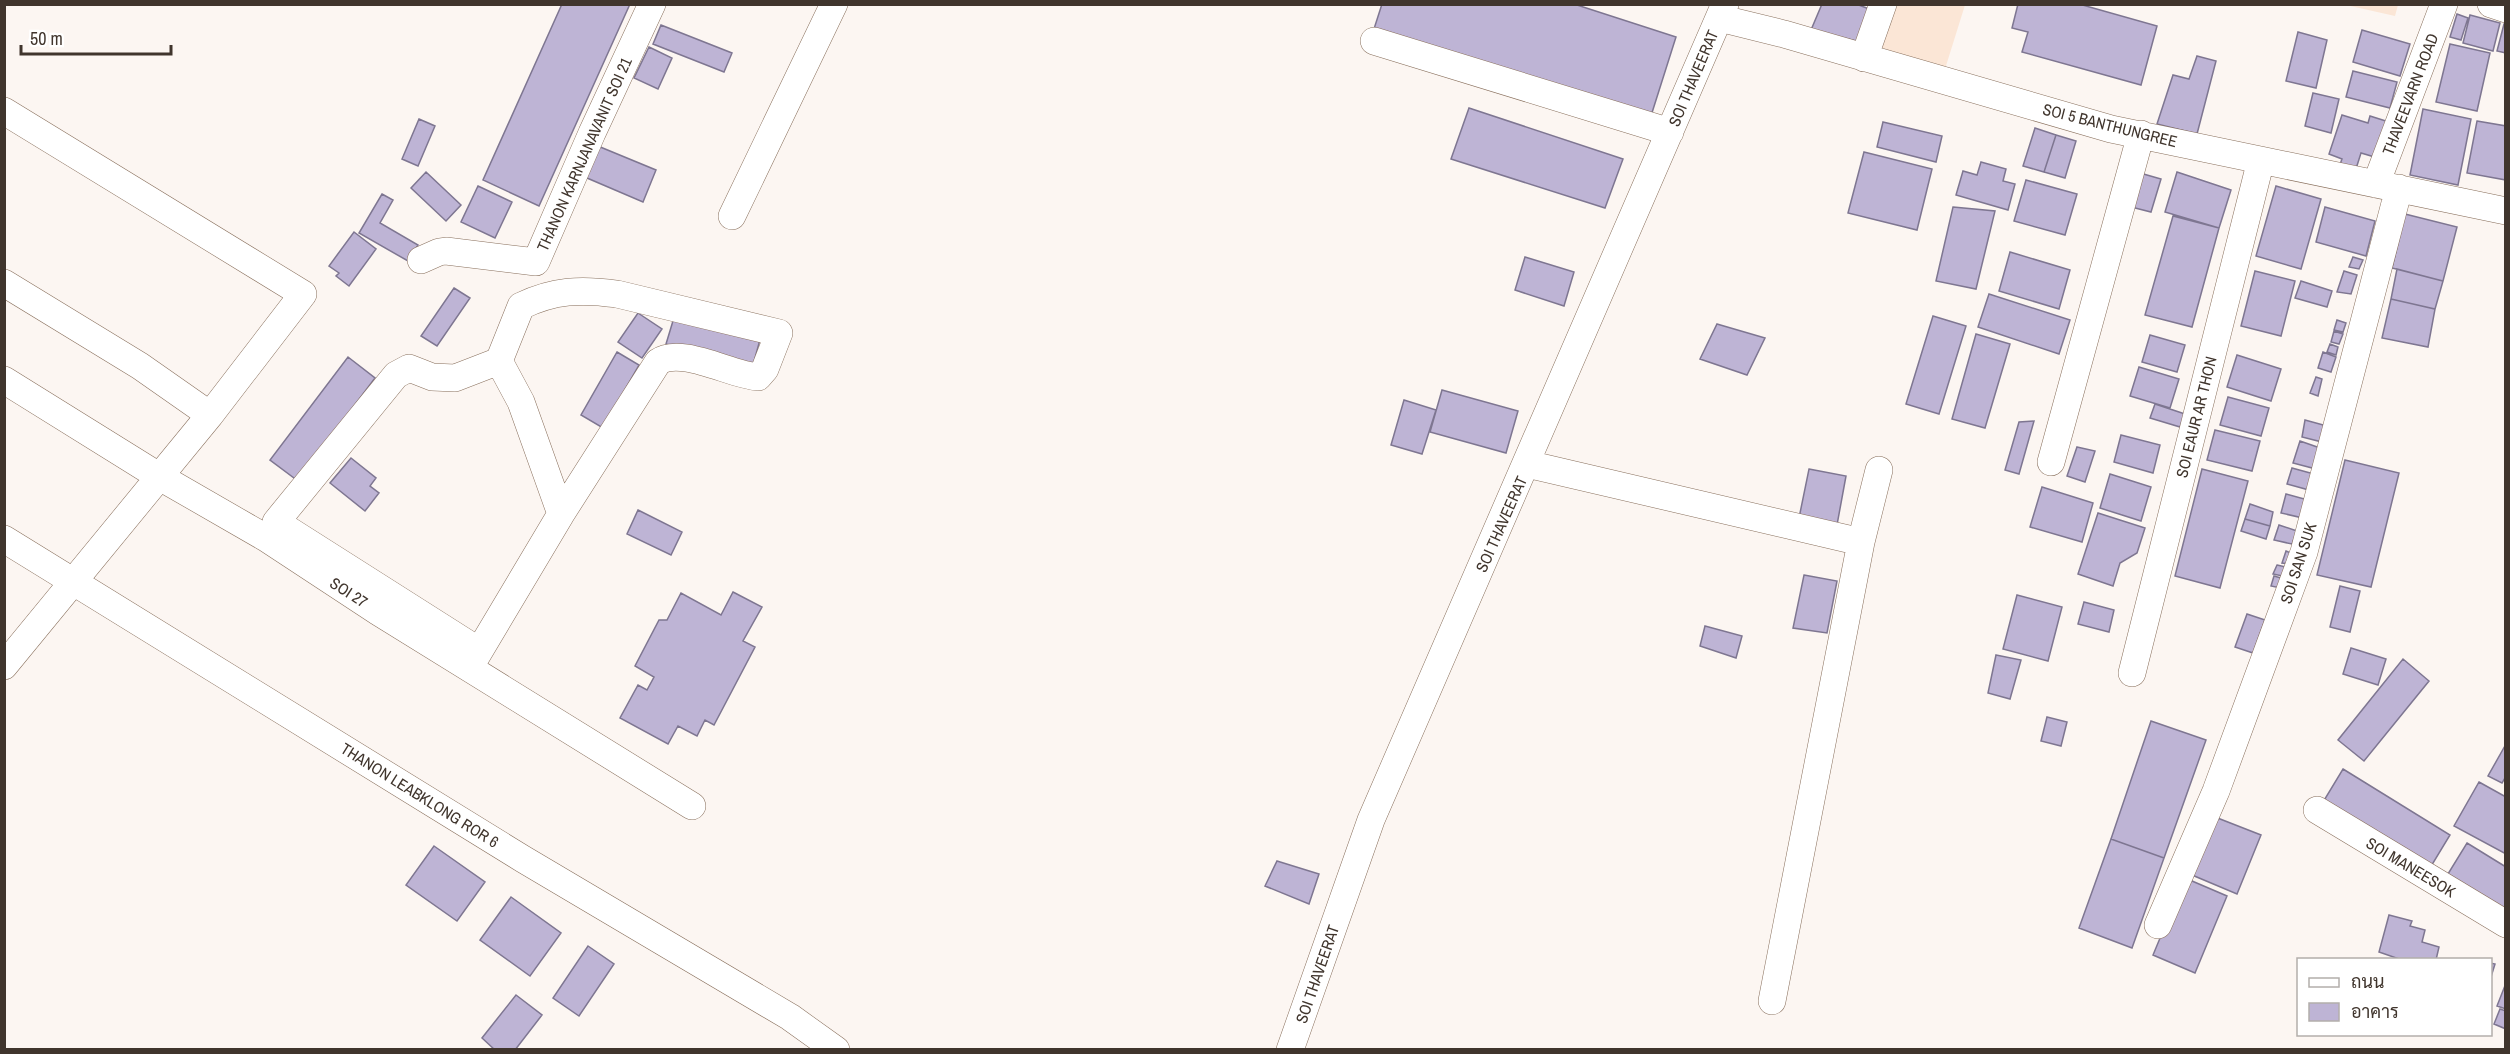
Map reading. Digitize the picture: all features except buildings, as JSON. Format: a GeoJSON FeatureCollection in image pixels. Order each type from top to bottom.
{"type":"FeatureCollection","features":[{"type":"Feature","properties":{"kind":"street","name":"THANON KARNJANAVANIT SOI 21"},"geometry":{"type":"LineString","coordinates":[[421,260],[446,251],[536,262],[592,133],[652,4]]}},
{"type":"Feature","properties":{"kind":"street"},"geometry":{"type":"LineString","coordinates":[[732,216],[834,4]]}},
{"type":"Feature","properties":{"kind":"street"},"geometry":{"type":"LineString","coordinates":[[1864,58],[1883,4]]}},
{"type":"Feature","properties":{"kind":"street","name":"THAVEEVARN ROAD"},"geometry":{"type":"LineString","coordinates":[[2387,186],[2444,4]]}},
{"type":"Feature","properties":{"kind":"street"},"geometry":{"type":"LineString","coordinates":[[2491,4],[2505,9]]}},
{"type":"Feature","properties":{"kind":"street","name":"SOI 5 BANTHUNGREE"},"geometry":{"type":"LineString","coordinates":[[1722,11],[1864,58],[2111,129],[2505,211]]}},
{"type":"Feature","properties":{"kind":"street","name":"SOI THAVEERAT"},"geometry":{"type":"LineString","coordinates":[[1290,1050],[1371,820],[1722,11]]}},
{"type":"Feature","properties":{"kind":"street"},"geometry":{"type":"LineString","coordinates":[[1374,41],[1670,132]]}},
{"type":"Feature","properties":{"kind":"street"},"geometry":{"type":"LineString","coordinates":[[4,111],[303,294],[210,415],[4,666]]}},
{"type":"Feature","properties":{"kind":"street"},"geometry":{"type":"LineString","coordinates":[[2051,462],[2141,134]]}},
{"type":"Feature","properties":{"kind":"street","name":"SOI EAUR AR THON"},"geometry":{"type":"LineString","coordinates":[[2132,673],[2261,160]]}},
{"type":"Feature","properties":{"kind":"street","name":"SOI SAN SUK"},"geometry":{"type":"LineString","coordinates":[[2158,924],[2216,790],[2304,552],[2387,186]]}},
{"type":"Feature","properties":{"kind":"street"},"geometry":{"type":"LineString","coordinates":[[536,262],[500,361],[521,402],[561,514]]}},
{"type":"Feature","properties":{"kind":"street"},"geometry":{"type":"LineString","coordinates":[[4,283],[140,366],[210,415]]}},
{"type":"Feature","properties":{"kind":"street"},"geometry":{"type":"LineString","coordinates":[[500,361],[455,378],[432,377],[409,368],[396,375],[276,522],[474,659],[561,514],[658,362],[668,358],[683,358],[758,377],[765,369],[779,333],[617,294],[591,291],[564,291],[542,296],[521,306]]}},
{"type":"Feature","properties":{"kind":"street","name":"SOI 27"},"geometry":{"type":"LineString","coordinates":[[4,380],[160,477],[474,659],[692,806]]}},
{"type":"Feature","properties":{"kind":"street"},"geometry":{"type":"LineString","coordinates":[[1527,464],[1861,542]]}},
{"type":"Feature","properties":{"kind":"street"},"geometry":{"type":"LineString","coordinates":[[1772,1001],[1861,542],[1879,470]]}},
{"type":"Feature","properties":{"kind":"street","name":"THANON LEABKLONG ROR 6"},"geometry":{"type":"LineString","coordinates":[[4,539],[523,859],[780,1011],[836,1050]]}},
{"type":"Feature","properties":{"kind":"street","name":"SOI MANEESOK"},"geometry":{"type":"LineString","coordinates":[[2317,810],[2505,924]]}},
{"type":"Feature","properties":{"kind":"shaded area"},"geometry":{"type":"Polygon","coordinates":[[[2398,4],[2395,16],[2346,5],[2398,4]]]}},
{"type":"Feature","properties":{"kind":"shaded area"},"geometry":{"type":"Polygon","coordinates":[[[1889,5],[1965,5],[1945,69],[1876,46],[1889,5]]]}}]}
